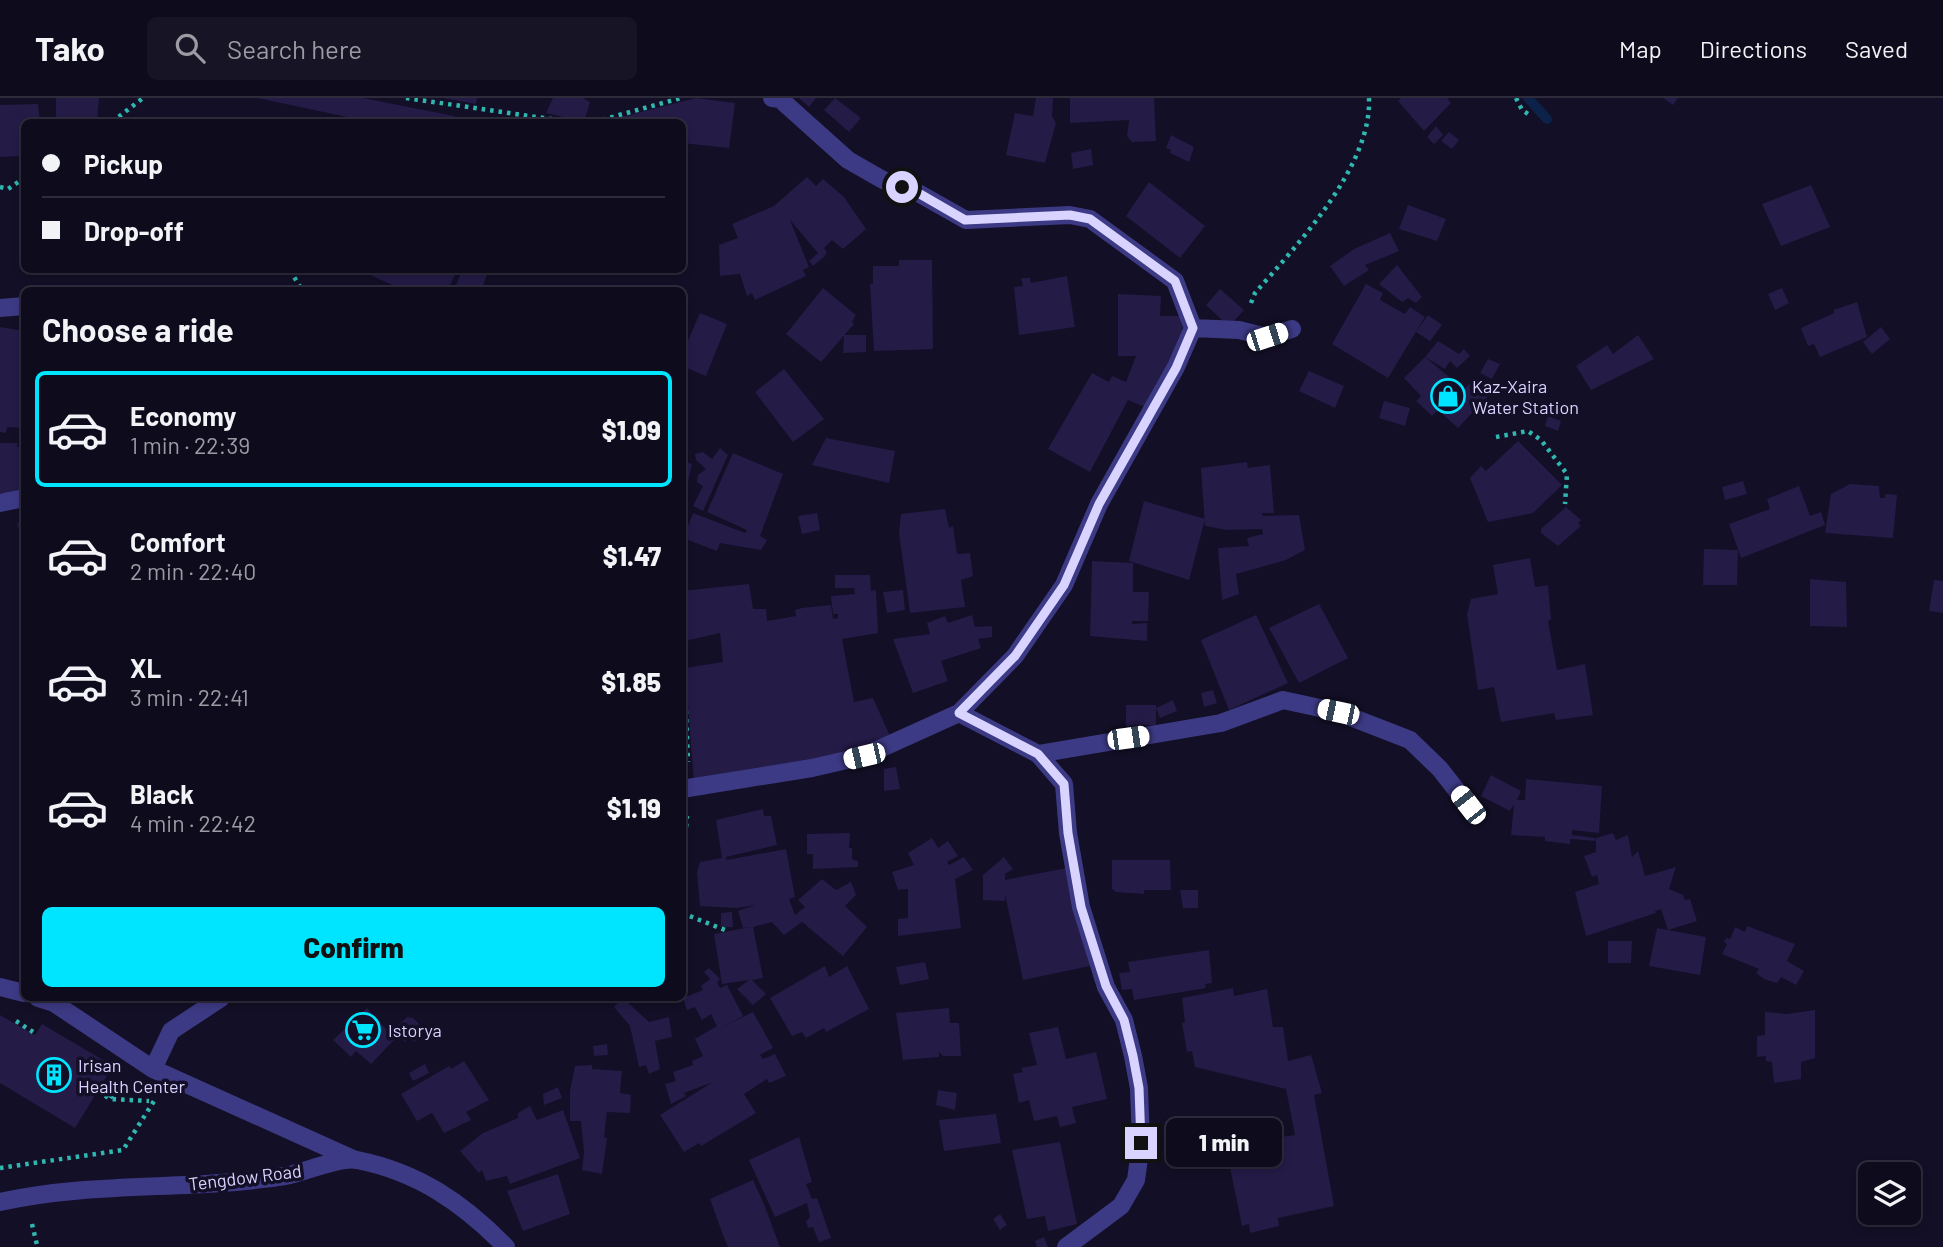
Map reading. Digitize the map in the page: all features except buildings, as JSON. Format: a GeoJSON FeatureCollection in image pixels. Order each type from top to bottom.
{"type":"FeatureCollection","features":[{"type":"Feature","properties":{"kind":"street"},"geometry":{"type":"LineString","coordinates":[[686,789],[864,756],[959,713],[1015,656],[1064,585],[1099,504],[1176,368],[1193,328],[1175,281],[1090,219],[1070,215],[965,220],[920,194],[883,180],[848,160],[779,99],[772,98]]}},
{"type":"Feature","properties":{"kind":"street"},"geometry":{"type":"LineString","coordinates":[[0,308],[21,306]]}},
{"type":"Feature","properties":{"kind":"street"},"geometry":{"type":"LineString","coordinates":[[1193,328],[1239,330],[1267,337],[1292,329]]}},
{"type":"Feature","properties":{"kind":"street"},"geometry":{"type":"LineString","coordinates":[[0,503],[21,499]]}},
{"type":"Feature","properties":{"kind":"street"},"geometry":{"type":"LineString","coordinates":[[1038,754],[1221,723],[1283,700],[1338,712],[1410,740],[1440,769],[1468,805]]}},
{"type":"Feature","properties":{"kind":"street"},"geometry":{"type":"LineString","coordinates":[[959,713],[1038,754],[1064,784],[1068,833],[1081,907],[1106,986],[1124,1020],[1139,1088],[1141,1143],[1136,1180],[1121,1206],[1066,1247]]}},
{"type":"Feature","properties":{"kind":"street"},"geometry":{"type":"LineString","coordinates":[[0,987],[21,992]]}},
{"type":"Feature","properties":{"kind":"street"},"geometry":{"type":"LineString","coordinates":[[48,1001],[153,1069],[353,1159]]}},
{"type":"Feature","properties":{"kind":"street"},"geometry":{"type":"LineString","coordinates":[[153,1069],[171,1031],[216,1001]]}},
{"type":"Feature","properties":{"kind":"street","name":"Tengdow Road"},"geometry":{"type":"LineString","coordinates":[[0,1202],[85,1188],[205,1184],[286,1175],[353,1159],[386,1167],[416,1179],[473,1213],[506,1247]]}},
{"type":"Feature","properties":{"kind":"path"},"geometry":{"type":"LineString","coordinates":[[115,119],[143,98]]}},
{"type":"Feature","properties":{"kind":"path"},"geometry":{"type":"LineString","coordinates":[[406,98],[550,119]]}},
{"type":"Feature","properties":{"kind":"path"},"geometry":{"type":"LineString","coordinates":[[605,119],[681,98]]}},
{"type":"Feature","properties":{"kind":"path"},"geometry":{"type":"LineString","coordinates":[[1239,330],[1255,293],[1330,204],[1368,126],[1369,98]]}},
{"type":"Feature","properties":{"kind":"path"},"geometry":{"type":"LineString","coordinates":[[1516,98],[1522,110],[1531,116]]}},
{"type":"Feature","properties":{"kind":"path"},"geometry":{"type":"LineString","coordinates":[[0,187],[8,189],[21,180]]}},
{"type":"Feature","properties":{"kind":"path"},"geometry":{"type":"LineString","coordinates":[[1496,437],[1528,431],[1541,440],[1567,474],[1565,504]]}},
{"type":"Feature","properties":{"kind":"path"},"geometry":{"type":"LineString","coordinates":[[686,916],[725,930]]}},
{"type":"Feature","properties":{"kind":"path"},"geometry":{"type":"LineString","coordinates":[[25,1027],[32,1034]]}},
{"type":"Feature","properties":{"kind":"path"},"geometry":{"type":"LineString","coordinates":[[0,1168],[123,1150],[154,1101],[110,1099],[98,1091]]}},
{"type":"Feature","properties":{"kind":"waterway"},"geometry":{"type":"LineString","coordinates":[[1528,98],[1547,119]]}},
{"type":"Feature","properties":{"kind":"place","name":"Kaz-Xaira Water Station"},"geometry":{"type":"Point","coordinates":[1448,396]}},
{"type":"Feature","properties":{"kind":"place","name":"Istorya"},"geometry":{"type":"Point","coordinates":[363,1030]}},
{"type":"Feature","properties":{"kind":"place","name":"Irisan Health Center"},"geometry":{"type":"Point","coordinates":[54,1075]}},
{"type":"Feature","properties":{"kind":"route"},"geometry":{"type":"LineString","coordinates":[[902,187],[920,194],[965,220],[1070,215],[1090,219],[1175,281],[1193,328],[1176,368],[1099,504],[1064,585],[1015,656],[959,713],[1038,754],[1064,784],[1068,833],[1081,907],[1106,986],[1124,1020],[1133,1056],[1139,1088],[1141,1143]]}}]}
